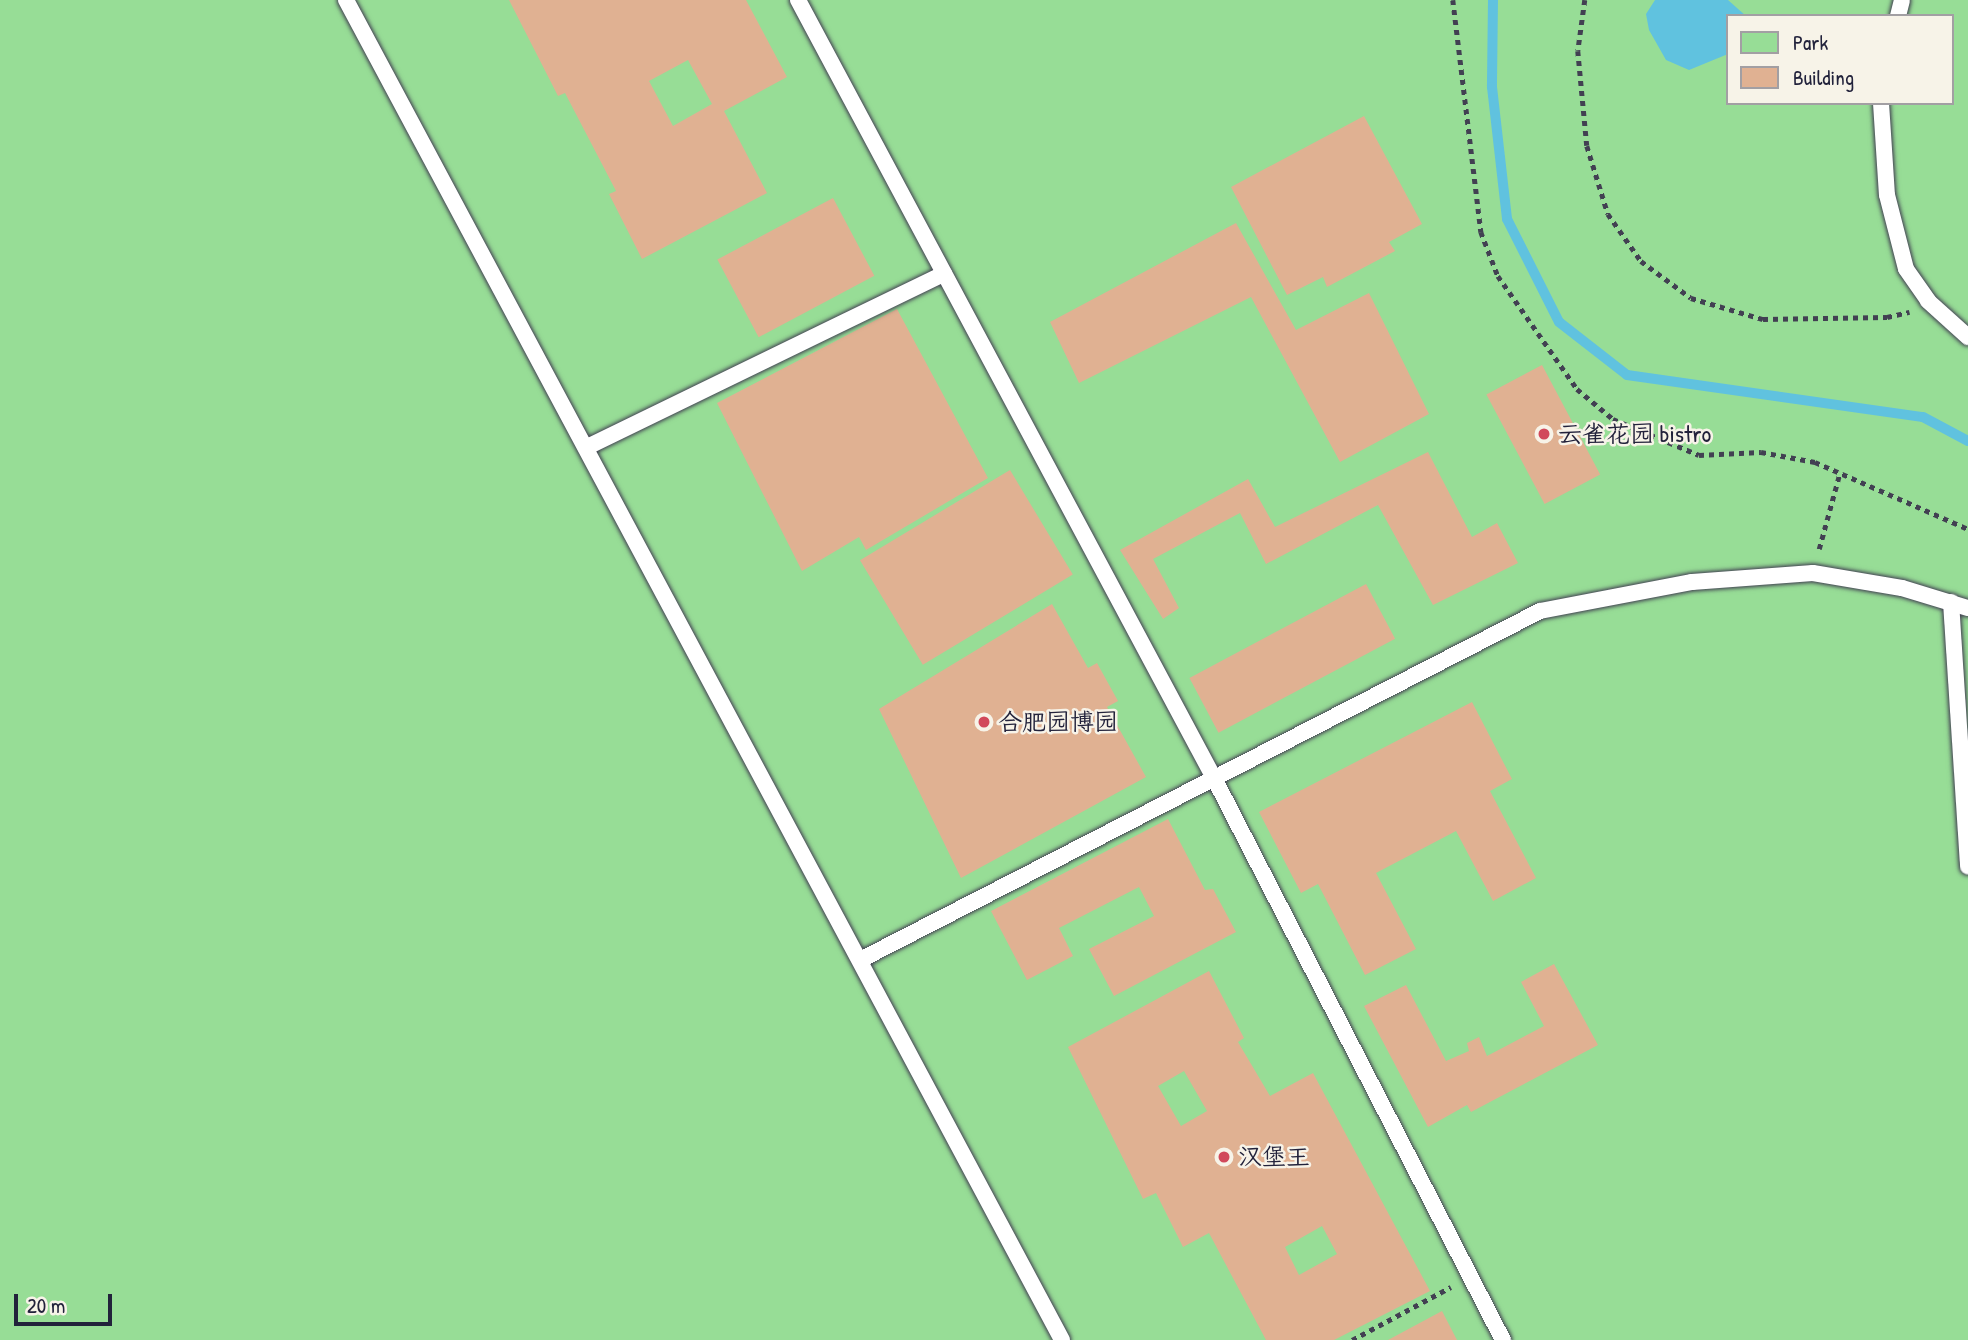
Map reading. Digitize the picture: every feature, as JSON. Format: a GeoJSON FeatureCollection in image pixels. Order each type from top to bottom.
{"type":"FeatureCollection","features":[{"type":"Feature","properties":{"kind":"lane"},"geometry":{"type":"LineString","coordinates":[[346,0],[862,958],[1062,1340]]}},
{"type":"Feature","properties":{"kind":"lane"},"geometry":{"type":"LineString","coordinates":[[798,0],[1214,778],[1503,1340]]}},
{"type":"Feature","properties":{"kind":"lane"},"geometry":{"type":"LineString","coordinates":[[1881,105],[1887,195],[1906,269],[1934,306],[1968,337]]}},
{"type":"Feature","properties":{"kind":"lane"},"geometry":{"type":"LineString","coordinates":[[587,447],[944,274]]}},
{"type":"Feature","properties":{"kind":"lane"},"geometry":{"type":"LineString","coordinates":[[862,958],[1541,611],[1692,582],[1813,573],[1902,588],[1968,608]]}},
{"type":"Feature","properties":{"kind":"lane"},"geometry":{"type":"LineString","coordinates":[[1951,602],[1968,866]]}},
{"type":"Feature","properties":{"kind":"path"},"geometry":{"type":"LineString","coordinates":[[1454,0],[1481,232],[1498,276],[1577,389],[1613,419],[1699,455],[1762,452],[1815,462],[1968,529]]}},
{"type":"Feature","properties":{"kind":"path"},"geometry":{"type":"LineString","coordinates":[[1585,0],[1578,51],[1587,146],[1608,214],[1641,261],[1691,298],[1763,318],[1887,317],[1934,306]]}},
{"type":"Feature","properties":{"kind":"path"},"geometry":{"type":"LineString","coordinates":[[1813,573],[1840,472]]}},
{"type":"Feature","properties":{"kind":"path"},"geometry":{"type":"LineString","coordinates":[[1352,1340],[1470,1276]]}},
{"type":"Feature","properties":{"kind":"green space","name":"合肥园博园"},"geometry":{"type":"Polygon","coordinates":[[[0,0],[1968,0],[1968,1340],[0,1340],[0,0]]]}},
{"type":"Feature","properties":{"kind":"water"},"geometry":{"type":"Polygon","coordinates":[[[1655,0],[1728,0],[1744,14],[1727,14],[1727,54],[1689,70],[1666,60],[1649,30],[1646,14],[1655,0]]]}},
{"type":"Feature","properties":{"kind":"building"},"geometry":{"type":"Polygon","coordinates":[[[509,0],[746,0],[787,77],[724,111],[767,193],[642,259],[609,194],[616,191],[565,93],[558,96],[509,0]],[[688,60],[649,81],[673,126],[712,104],[688,60]]]}},
{"type":"Feature","properties":{"kind":"building"},"geometry":{"type":"Polygon","coordinates":[[[1364,116],[1422,224],[1389,242],[1395,251],[1327,287],[1323,277],[1287,295],[1231,187],[1364,116]]]}},
{"type":"Feature","properties":{"kind":"building"},"geometry":{"type":"Polygon","coordinates":[[[833,198],[874,276],[759,337],[717,260],[833,198]]]}},
{"type":"Feature","properties":{"kind":"building"},"geometry":{"type":"Polygon","coordinates":[[[1236,223],[1296,330],[1369,293],[1429,414],[1340,462],[1251,297],[1079,383],[1050,322],[1236,223]]]}},
{"type":"Feature","properties":{"kind":"building"},"geometry":{"type":"Polygon","coordinates":[[[897,309],[988,478],[866,550],[859,537],[802,571],[717,403],[897,309]]]}},
{"type":"Feature","properties":{"kind":"building","name":"云雀花园 bistro"},"geometry":{"type":"Polygon","coordinates":[[[1542,365],[1600,474],[1545,504],[1486,395],[1542,365]]]}},
{"type":"Feature","properties":{"kind":"building"},"geometry":{"type":"Polygon","coordinates":[[[1428,452],[1472,537],[1497,523],[1518,563],[1433,605],[1378,505],[1266,564],[1240,513],[1153,559],[1179,608],[1163,619],[1120,550],[1248,479],[1275,527],[1428,452]]]}},
{"type":"Feature","properties":{"kind":"building"},"geometry":{"type":"Polygon","coordinates":[[[1010,470],[1073,575],[923,665],[860,560],[1010,470]]]}},
{"type":"Feature","properties":{"kind":"building"},"geometry":{"type":"Polygon","coordinates":[[[1366,584],[1395,639],[1219,733],[1189,678],[1366,584]]]}},
{"type":"Feature","properties":{"kind":"building"},"geometry":{"type":"Polygon","coordinates":[[[1052,604],[1088,668],[1097,663],[1118,701],[1107,707],[1146,777],[961,878],[879,709],[1052,604]]]}},
{"type":"Feature","properties":{"kind":"building"},"geometry":{"type":"Polygon","coordinates":[[[1472,702],[1512,779],[1490,791],[1536,878],[1493,901],[1456,831],[1376,873],[1416,949],[1365,975],[1318,884],[1301,893],[1259,812],[1472,702]]]}},
{"type":"Feature","properties":{"kind":"building"},"geometry":{"type":"Polygon","coordinates":[[[1168,819],[1205,890],[1213,889],[1236,932],[1114,996],[1089,949],[1154,916],[1139,887],[1059,928],[1073,956],[1027,980],[991,911],[1168,819]]]}},
{"type":"Feature","properties":{"kind":"building"},"geometry":{"type":"Polygon","coordinates":[[[1554,964],[1598,1045],[1471,1112],[1467,1105],[1428,1127],[1364,1006],[1406,985],[1446,1061],[1469,1051],[1467,1043],[1479,1037],[1487,1056],[1544,1026],[1521,982],[1554,964]]]}},
{"type":"Feature","properties":{"kind":"building"},"geometry":{"type":"Polygon","coordinates":[[[1209,971],[1244,1038],[1238,1042],[1270,1096],[1313,1073],[1430,1291],[1334,1340],[1266,1340],[1209,1233],[1183,1247],[1156,1193],[1143,1199],[1068,1047],[1209,971]],[[1184,1071],[1158,1086],[1181,1126],[1207,1111],[1184,1071]],[[1322,1226],[1285,1247],[1299,1275],[1337,1254],[1322,1226]]]}},
{"type":"Feature","properties":{"kind":"building"},"geometry":{"type":"Polygon","coordinates":[[[1442,1311],[1457,1340],[1388,1340],[1442,1311]]]}},
{"type":"Feature","properties":{"kind":"waterway"},"geometry":{"type":"LineString","coordinates":[[1493,0],[1492,87],[1507,219],[1559,322],[1627,375],[1923,417],[1968,441]]}},
{"type":"Feature","properties":{"kind":"place","name":"云雀花园 bistro"},"geometry":{"type":"Point","coordinates":[1544,434]}},
{"type":"Feature","properties":{"kind":"place","name":"合肥园博园"},"geometry":{"type":"Point","coordinates":[984,722]}},
{"type":"Feature","properties":{"kind":"place","name":"汉堡王"},"geometry":{"type":"Point","coordinates":[1224,1157]}}]}
